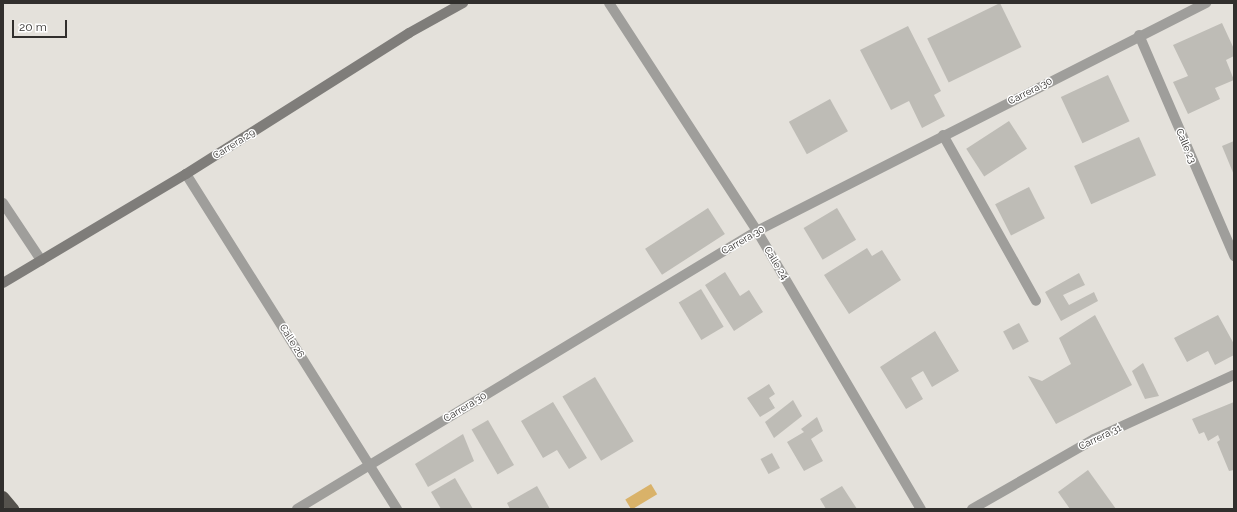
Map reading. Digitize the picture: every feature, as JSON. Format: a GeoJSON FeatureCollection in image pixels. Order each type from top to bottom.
{"type":"FeatureCollection","features":[{"type":"Feature","properties":{"kind":"highway"},"geometry":{"type":"LineString","coordinates":[[3,497],[13,509]]}},
{"type":"Feature","properties":{"kind":"street","name":"Carrera 29"},"geometry":{"type":"LineString","coordinates":[[3,283],[186,174],[409,33],[463,3]]}},
{"type":"Feature","properties":{"kind":"street","name":"Calle 24"},"geometry":{"type":"LineString","coordinates":[[609,3],[757,232],[921,509]]}},
{"type":"Feature","properties":{"kind":"street","name":"Carrera 30"},"geometry":{"type":"LineString","coordinates":[[297,509],[369,464],[757,232],[943,135],[1206,3]]}},
{"type":"Feature","properties":{"kind":"street","name":"Calle 23"},"geometry":{"type":"LineString","coordinates":[[1139,36],[1234,256]]}},
{"type":"Feature","properties":{"kind":"street"},"geometry":{"type":"LineString","coordinates":[[943,135],[1036,301]]}},
{"type":"Feature","properties":{"kind":"street","name":"Calle 26"},"geometry":{"type":"LineString","coordinates":[[186,174],[397,509]]}},
{"type":"Feature","properties":{"kind":"street"},"geometry":{"type":"LineString","coordinates":[[3,203],[41,260]]}},
{"type":"Feature","properties":{"kind":"street","name":"Carrera 31"},"geometry":{"type":"LineString","coordinates":[[972,509],[1094,439],[1234,376]]}},
{"type":"Feature","properties":{"kind":"shaded area"},"geometry":{"type":"Polygon","coordinates":[[[651,484],[657,494],[633,509],[631,509],[625,499],[651,484]]]}},
{"type":"Feature","properties":{"kind":"building"},"geometry":{"type":"Polygon","coordinates":[[[1000,3],[1021,47],[949,83],[927,39],[1000,3]]]}},
{"type":"Feature","properties":{"kind":"building"},"geometry":{"type":"Polygon","coordinates":[[[1222,23],[1234,49],[1234,56],[1226,60],[1234,80],[1215,88],[1220,99],[1188,114],[1173,82],[1188,76],[1173,45],[1222,23]]]}},
{"type":"Feature","properties":{"kind":"building"},"geometry":{"type":"Polygon","coordinates":[[[908,26],[941,91],[934,95],[945,116],[922,128],[909,101],[891,110],[860,50],[908,26]]]}},
{"type":"Feature","properties":{"kind":"building"},"geometry":{"type":"Polygon","coordinates":[[[1108,75],[1130,121],[1082,143],[1061,97],[1108,75]]]}},
{"type":"Feature","properties":{"kind":"building"},"geometry":{"type":"Polygon","coordinates":[[[830,99],[848,131],[807,154],[789,122],[830,99]]]}},
{"type":"Feature","properties":{"kind":"building"},"geometry":{"type":"Polygon","coordinates":[[[1009,121],[1027,149],[984,176],[966,149],[1009,121]]]}},
{"type":"Feature","properties":{"kind":"building"},"geometry":{"type":"Polygon","coordinates":[[[1139,137],[1156,175],[1091,204],[1074,166],[1139,137]]]}},
{"type":"Feature","properties":{"kind":"building"},"geometry":{"type":"Polygon","coordinates":[[[1234,141],[1234,175],[1222,146],[1234,141]]]}},
{"type":"Feature","properties":{"kind":"building"},"geometry":{"type":"Polygon","coordinates":[[[1029,187],[1045,218],[1011,235],[995,204],[1029,187]]]}},
{"type":"Feature","properties":{"kind":"building"},"geometry":{"type":"Polygon","coordinates":[[[708,208],[725,234],[662,275],[645,249],[708,208]]]}},
{"type":"Feature","properties":{"kind":"building"},"geometry":{"type":"Polygon","coordinates":[[[837,208],[856,240],[823,260],[804,228],[837,208]]]}},
{"type":"Feature","properties":{"kind":"building"},"geometry":{"type":"Polygon","coordinates":[[[867,248],[872,256],[882,250],[901,280],[849,314],[824,275],[867,248]]]}},
{"type":"Feature","properties":{"kind":"building"},"geometry":{"type":"Polygon","coordinates":[[[725,272],[740,296],[749,290],[763,312],[734,331],[705,285],[725,272]]]}},
{"type":"Feature","properties":{"kind":"building"},"geometry":{"type":"Polygon","coordinates":[[[1079,273],[1085,285],[1063,295],[1069,305],[1094,292],[1098,301],[1061,321],[1045,292],[1079,273]]]}},
{"type":"Feature","properties":{"kind":"building"},"geometry":{"type":"Polygon","coordinates":[[[701,289],[724,327],[701,340],[679,302],[701,289]]]}},
{"type":"Feature","properties":{"kind":"building"},"geometry":{"type":"Polygon","coordinates":[[[1095,315],[1132,385],[1056,424],[1028,376],[1042,381],[1071,364],[1059,338],[1095,315]]]}},
{"type":"Feature","properties":{"kind":"building"},"geometry":{"type":"Polygon","coordinates":[[[1218,315],[1234,344],[1234,355],[1215,365],[1208,351],[1187,362],[1174,338],[1218,315]]]}},
{"type":"Feature","properties":{"kind":"building"},"geometry":{"type":"Polygon","coordinates":[[[1019,323],[1029,342],[1013,350],[1003,331],[1019,323]]]}},
{"type":"Feature","properties":{"kind":"building"},"geometry":{"type":"Polygon","coordinates":[[[935,331],[959,371],[932,387],[923,371],[911,378],[923,399],[906,409],[880,367],[935,331]]]}},
{"type":"Feature","properties":{"kind":"building"},"geometry":{"type":"Polygon","coordinates":[[[1143,363],[1159,396],[1145,399],[1132,371],[1143,363]]]}},
{"type":"Feature","properties":{"kind":"building"},"geometry":{"type":"Polygon","coordinates":[[[595,377],[634,441],[601,461],[562,397],[595,377]]]}},
{"type":"Feature","properties":{"kind":"building"},"geometry":{"type":"Polygon","coordinates":[[[769,384],[775,394],[769,398],[775,408],[760,417],[747,398],[769,384]]]}},
{"type":"Feature","properties":{"kind":"building"},"geometry":{"type":"Polygon","coordinates":[[[793,400],[802,416],[774,438],[765,422],[793,400]]]}},
{"type":"Feature","properties":{"kind":"building"},"geometry":{"type":"Polygon","coordinates":[[[553,402],[587,458],[569,469],[557,450],[543,458],[521,421],[553,402]]]}},
{"type":"Feature","properties":{"kind":"building"},"geometry":{"type":"Polygon","coordinates":[[[1234,402],[1234,470],[1229,471],[1217,442],[1220,440],[1218,435],[1208,441],[1204,432],[1199,434],[1192,419],[1234,402]]]}},
{"type":"Feature","properties":{"kind":"building"},"geometry":{"type":"Polygon","coordinates":[[[817,417],[823,431],[811,439],[823,461],[804,471],[787,442],[804,432],[801,429],[817,417]]]}},
{"type":"Feature","properties":{"kind":"building"},"geometry":{"type":"Polygon","coordinates":[[[488,420],[514,465],[498,475],[472,430],[488,420]]]}},
{"type":"Feature","properties":{"kind":"building"},"geometry":{"type":"Polygon","coordinates":[[[463,434],[474,461],[428,487],[415,464],[463,434]]]}},
{"type":"Feature","properties":{"kind":"building"},"geometry":{"type":"Polygon","coordinates":[[[772,453],[780,468],[769,474],[761,459],[772,453]]]}},
{"type":"Feature","properties":{"kind":"building"},"geometry":{"type":"Polygon","coordinates":[[[1088,470],[1116,509],[1070,509],[1058,492],[1088,470]]]}},
{"type":"Feature","properties":{"kind":"building"},"geometry":{"type":"Polygon","coordinates":[[[455,478],[473,509],[441,509],[431,492],[455,478]]]}},
{"type":"Feature","properties":{"kind":"building"},"geometry":{"type":"Polygon","coordinates":[[[537,486],[550,509],[510,509],[507,503],[537,486]]]}},
{"type":"Feature","properties":{"kind":"building"},"geometry":{"type":"Polygon","coordinates":[[[842,486],[857,509],[826,509],[820,499],[842,486]]]}}]}
